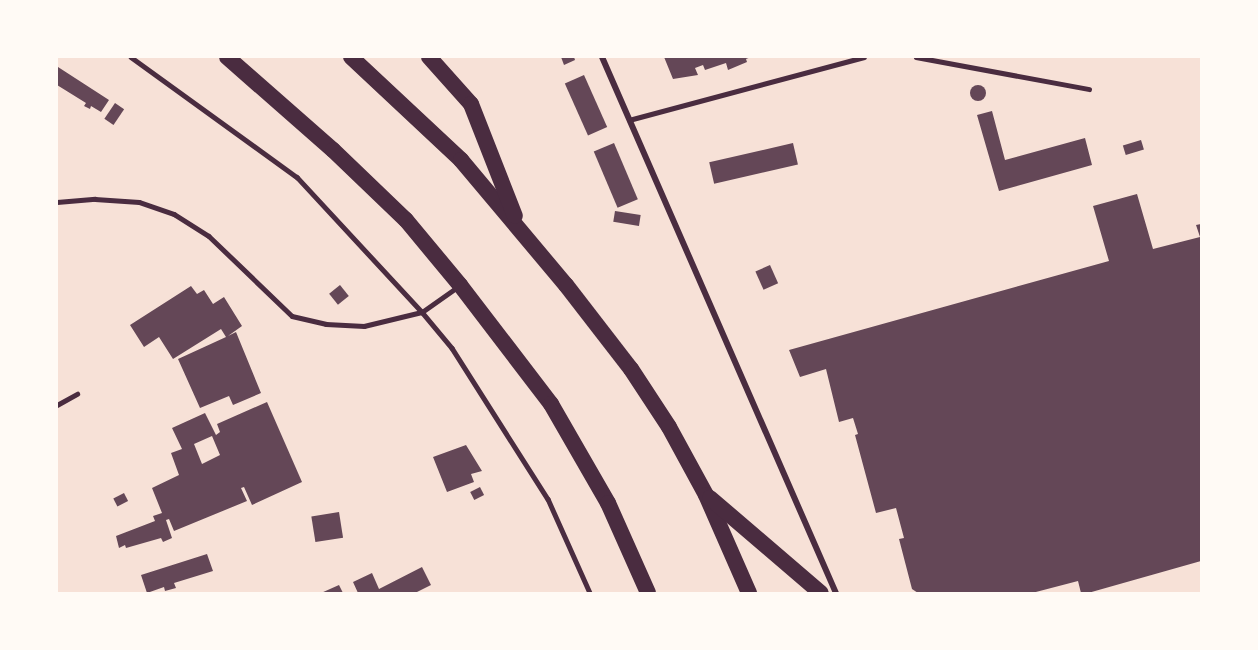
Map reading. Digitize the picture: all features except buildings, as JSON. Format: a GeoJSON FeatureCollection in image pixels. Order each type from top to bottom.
{"type":"FeatureCollection","features":[{"type":"Feature","properties":{"kind":"highway"},"geometry":{"type":"LineString","coordinates":[[227,57],[309,127],[406,220],[460,285],[551,404],[608,503],[648,593]]}},
{"type":"Feature","properties":{"kind":"highway"},"geometry":{"type":"LineString","coordinates":[[351,57],[462,160],[520,228],[631,369],[669,427],[706,495],[748,593]]}},
{"type":"Feature","properties":{"kind":"highway"},"geometry":{"type":"LineString","coordinates":[[429,57],[471,104],[520,228]]}},
{"type":"Feature","properties":{"kind":"highway"},"geometry":{"type":"LineString","coordinates":[[706,495],[821,593]]}},
{"type":"Feature","properties":{"kind":"street"},"geometry":{"type":"LineString","coordinates":[[602,57],[836,593]]}},
{"type":"Feature","properties":{"kind":"lane"},"geometry":{"type":"LineString","coordinates":[[131,57],[297,177],[422,312],[452,348],[548,499],[590,593]]}},
{"type":"Feature","properties":{"kind":"lane"},"geometry":{"type":"LineString","coordinates":[[629,120],[864,57]]}},
{"type":"Feature","properties":{"kind":"lane"},"geometry":{"type":"LineString","coordinates":[[916,57],[1089,89]]}},
{"type":"Feature","properties":{"kind":"lane"},"geometry":{"type":"LineString","coordinates":[[57,202],[95,199],[139,202],[174,214],[209,236],[292,316],[326,324],[364,326],[422,312],[460,285]]}},
{"type":"Feature","properties":{"kind":"lane"},"geometry":{"type":"LineString","coordinates":[[57,405],[77,394]]}}]}
